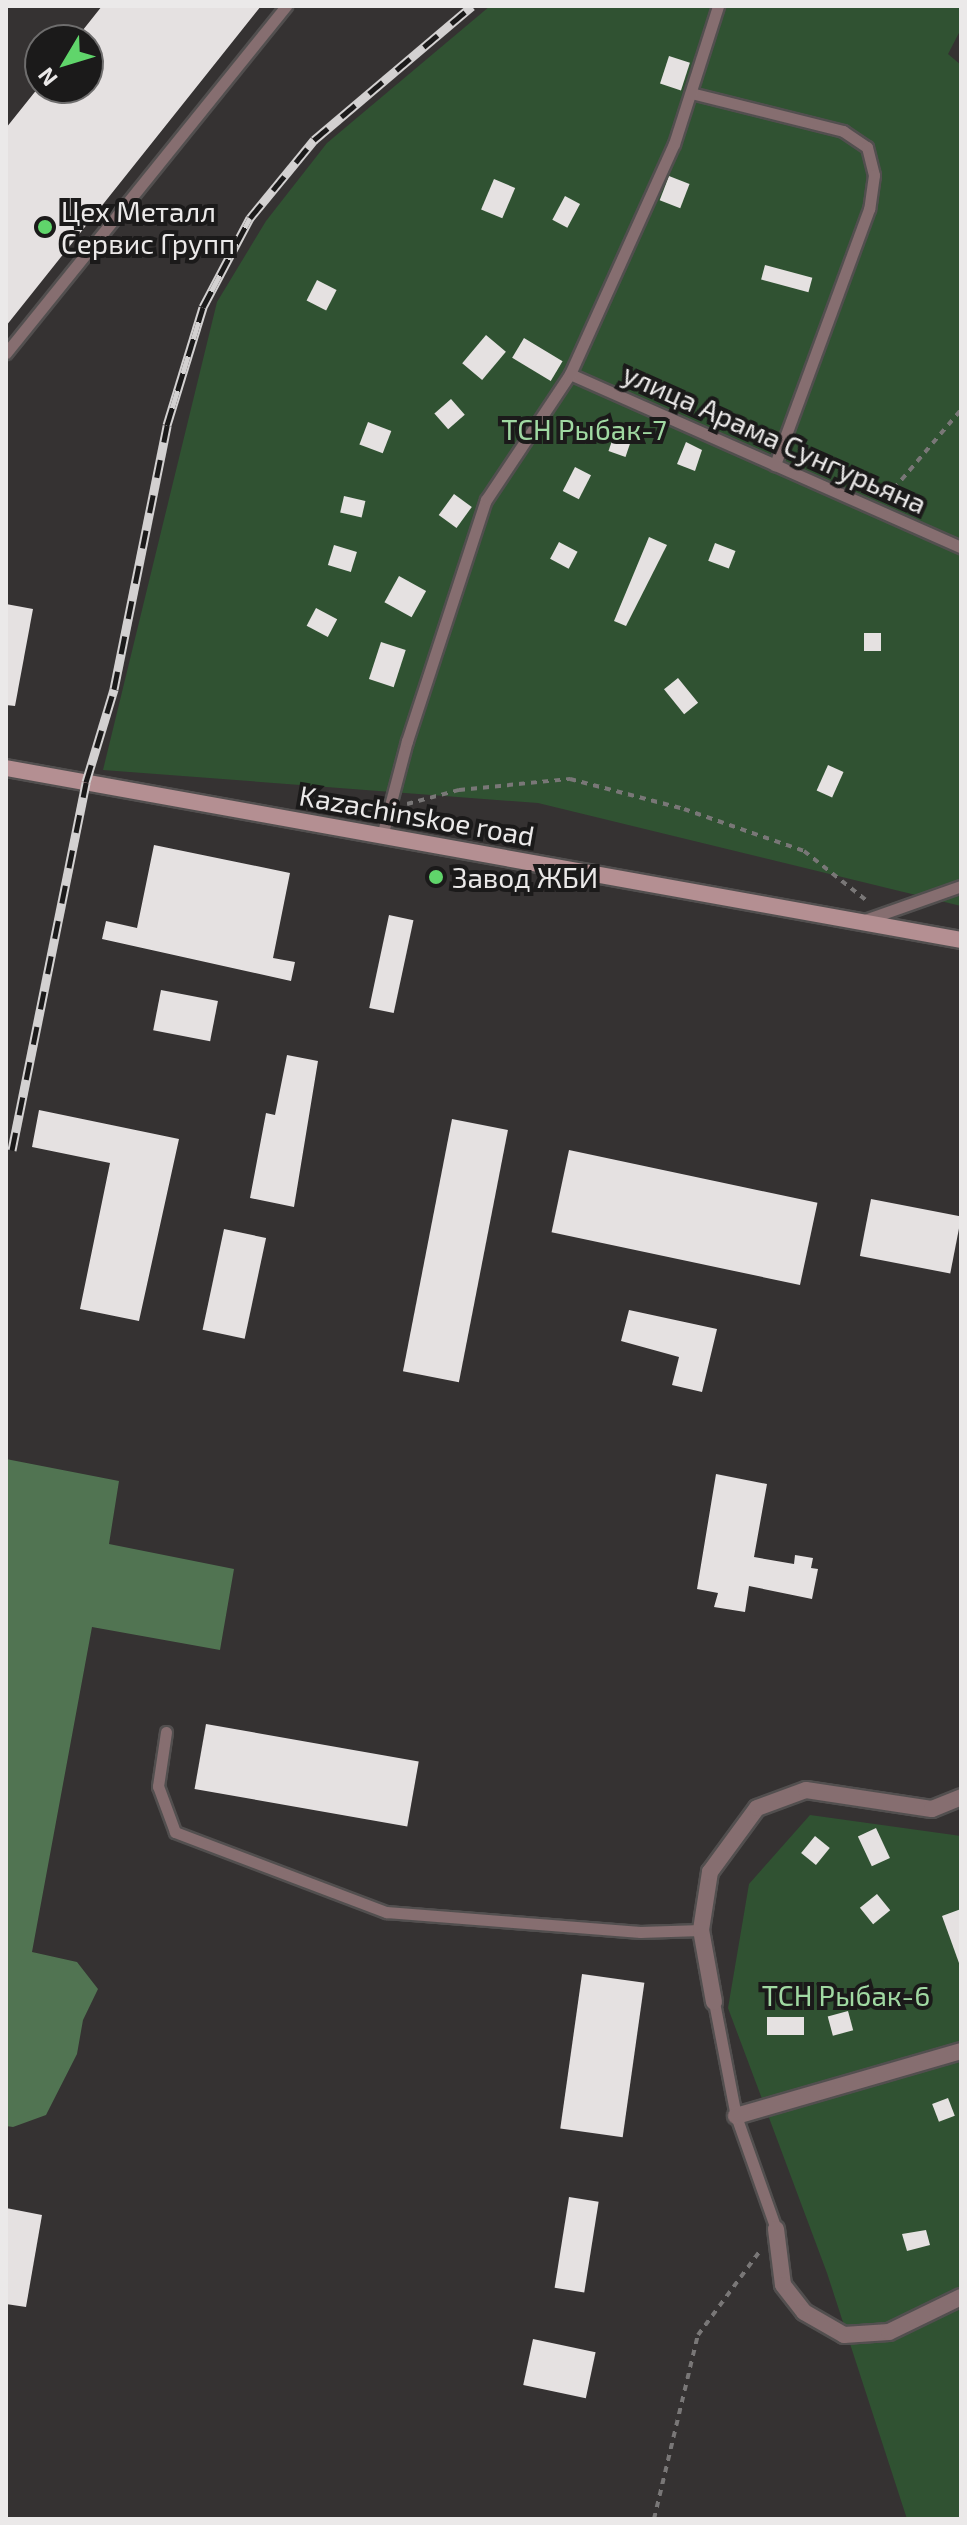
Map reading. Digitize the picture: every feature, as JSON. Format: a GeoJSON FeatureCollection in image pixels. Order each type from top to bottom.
{"type":"FeatureCollection","features":[{"type":"Feature","properties":{"kind":"main road","name":"Kazachinskoe road"},"geometry":{"type":"LineString","coordinates":[[6,768],[961,940]]}},
{"type":"Feature","properties":{"kind":"street"},"geometry":{"type":"LineString","coordinates":[[714,2002],[701,1930],[710,1872],[757,1808],[806,1790],[932,1809],[961,1797]]}},
{"type":"Feature","properties":{"kind":"street"},"geometry":{"type":"LineString","coordinates":[[736,2116],[961,2051]]}},
{"type":"Feature","properties":{"kind":"street"},"geometry":{"type":"LineString","coordinates":[[776,2229],[783,2285],[804,2312],[844,2335],[889,2332],[961,2297]]}},
{"type":"Feature","properties":{"kind":"lane"},"geometry":{"type":"LineString","coordinates":[[6,353],[286,6]]}},
{"type":"Feature","properties":{"kind":"lane"},"geometry":{"type":"LineString","coordinates":[[382,836],[407,741],[486,500],[570,374],[674,144],[718,6]]}},
{"type":"Feature","properties":{"kind":"lane"},"geometry":{"type":"LineString","coordinates":[[691,93],[843,131],[867,147],[871,161],[874,175],[869,209],[775,465]]}},
{"type":"Feature","properties":{"kind":"lane","name":"улица Арама Сунгурьяна"},"geometry":{"type":"LineString","coordinates":[[570,374],[961,547]]}},
{"type":"Feature","properties":{"kind":"lane"},"geometry":{"type":"LineString","coordinates":[[861,922],[961,886]]}},
{"type":"Feature","properties":{"kind":"lane"},"geometry":{"type":"LineString","coordinates":[[166,1732],[158,1786],[175,1832],[386,1912],[640,1932],[701,1930]]}},
{"type":"Feature","properties":{"kind":"lane"},"geometry":{"type":"LineString","coordinates":[[714,2002],[736,2116],[776,2229]]}},
{"type":"Feature","properties":{"kind":"path"},"geometry":{"type":"LineString","coordinates":[[876,509],[961,410]]}},
{"type":"Feature","properties":{"kind":"path"},"geometry":{"type":"LineString","coordinates":[[389,809],[459,790],[570,779],[684,809],[804,851],[883,914]]}},
{"type":"Feature","properties":{"kind":"path"},"geometry":{"type":"LineString","coordinates":[[654,2519],[698,2335],[776,2229]]}},
{"type":"Feature","properties":{"kind":"green space","name":"ТСН Рыбак-7"},"geometry":{"type":"Polygon","coordinates":[[[490,6],[961,6],[961,29],[948,54],[961,65],[961,906],[538,803],[103,770],[217,302],[266,221],[327,143],[490,6]]]}},
{"type":"Feature","properties":{"kind":"green space","name":"ТСН Рыбак-6"},"geometry":{"type":"Polygon","coordinates":[[[810,1815],[961,1836],[961,2519],[907,2519],[827,2273],[728,2008],[749,1884],[810,1815]]]}},
{"type":"Feature","properties":{"kind":"shaded area"},"geometry":{"type":"Polygon","coordinates":[[[6,1459],[119,1481],[109,1544],[234,1569],[220,1650],[92,1627],[32,1952],[77,1962],[98,1989],[83,2020],[77,2054],[46,2115],[13,2127],[6,2126],[6,1459]]]}},
{"type":"Feature","properties":{"kind":"building","name":"Цех Металл Сервис Групп"},"geometry":{"type":"Polygon","coordinates":[[[102,6],[261,6],[6,326],[6,128],[25,104],[104,104],[104,24],[88,24],[102,6]]]}},
{"type":"Feature","properties":{"kind":"building"},"geometry":{"type":"Polygon","coordinates":[[[669,56],[690,63],[681,90],[660,84],[669,56]]]}},
{"type":"Feature","properties":{"kind":"building"},"geometry":{"type":"Polygon","coordinates":[[[669,176],[690,184],[680,208],[660,200],[669,176]]]}},
{"type":"Feature","properties":{"kind":"building"},"geometry":{"type":"Polygon","coordinates":[[[494,179],[515,188],[502,218],[481,209],[494,179]]]}},
{"type":"Feature","properties":{"kind":"building"},"geometry":{"type":"Polygon","coordinates":[[[565,196],[580,204],[567,228],[552,220],[565,196]]]}},
{"type":"Feature","properties":{"kind":"building"},"geometry":{"type":"Polygon","coordinates":[[[765,265],[812,278],[808,292],[761,279],[765,265]]]}},
{"type":"Feature","properties":{"kind":"building"},"geometry":{"type":"Polygon","coordinates":[[[317,280],[337,290],[326,310],[307,300],[317,280]]]}},
{"type":"Feature","properties":{"kind":"building"},"geometry":{"type":"Polygon","coordinates":[[[486,335],[506,352],[482,380],[462,363],[486,335]]]}},
{"type":"Feature","properties":{"kind":"building"},"geometry":{"type":"Polygon","coordinates":[[[524,338],[563,361],[551,381],[512,358],[524,338]]]}},
{"type":"Feature","properties":{"kind":"building"},"geometry":{"type":"Polygon","coordinates":[[[451,399],[465,415],[448,429],[434,413],[451,399]]]}},
{"type":"Feature","properties":{"kind":"building"},"geometry":{"type":"Polygon","coordinates":[[[368,422],[391,431],[383,453],[359,444],[368,422]]]}},
{"type":"Feature","properties":{"kind":"building"},"geometry":{"type":"Polygon","coordinates":[[[614,435],[631,441],[625,457],[608,451],[614,435]]]}},
{"type":"Feature","properties":{"kind":"building"},"geometry":{"type":"Polygon","coordinates":[[[686,442],[702,450],[695,471],[677,464],[686,442]]]}},
{"type":"Feature","properties":{"kind":"building"},"geometry":{"type":"Polygon","coordinates":[[[575,467],[591,475],[579,499],[563,491],[575,467]]]}},
{"type":"Feature","properties":{"kind":"building"},"geometry":{"type":"Polygon","coordinates":[[[454,494],[472,507],[457,528],[439,515],[454,494]]]}},
{"type":"Feature","properties":{"kind":"building"},"geometry":{"type":"Polygon","coordinates":[[[344,496],[365,501],[362,518],[340,513],[344,496]]]}},
{"type":"Feature","properties":{"kind":"building"},"geometry":{"type":"Polygon","coordinates":[[[649,537],[667,545],[626,626],[614,621],[649,537]]]}},
{"type":"Feature","properties":{"kind":"building"},"geometry":{"type":"Polygon","coordinates":[[[559,542],[578,552],[569,569],[550,559],[559,542]]]}},
{"type":"Feature","properties":{"kind":"building"},"geometry":{"type":"Polygon","coordinates":[[[715,543],[736,551],[729,569],[708,561],[715,543]]]}},
{"type":"Feature","properties":{"kind":"building"},"geometry":{"type":"Polygon","coordinates":[[[334,545],[357,552],[351,572],[328,565],[334,545]]]}},
{"type":"Feature","properties":{"kind":"building"},"geometry":{"type":"Polygon","coordinates":[[[399,576],[426,591],[412,617],[384,602],[399,576]]]}},
{"type":"Feature","properties":{"kind":"building"},"geometry":{"type":"Polygon","coordinates":[[[6,604],[33,609],[15,706],[6,705],[6,604]]]}},
{"type":"Feature","properties":{"kind":"building"},"geometry":{"type":"Polygon","coordinates":[[[316,608],[337,619],[328,637],[307,626],[316,608]]]}},
{"type":"Feature","properties":{"kind":"building"},"geometry":{"type":"Polygon","coordinates":[[[864,633],[881,633],[881,651],[864,651],[864,633]]]}},
{"type":"Feature","properties":{"kind":"building"},"geometry":{"type":"Polygon","coordinates":[[[381,642],[406,650],[394,687],[369,679],[381,642]]]}},
{"type":"Feature","properties":{"kind":"building"},"geometry":{"type":"Polygon","coordinates":[[[678,678],[698,703],[684,714],[664,689],[678,678]]]}},
{"type":"Feature","properties":{"kind":"building"},"geometry":{"type":"Polygon","coordinates":[[[828,765],[844,772],[832,797],[817,791],[828,765]]]}},
{"type":"Feature","properties":{"kind":"building"},"geometry":{"type":"Polygon","coordinates":[[[154,845],[290,873],[273,958],[295,962],[291,981],[102,939],[106,921],[137,928],[154,845]]]}},
{"type":"Feature","properties":{"kind":"building"},"geometry":{"type":"Polygon","coordinates":[[[389,915],[413,920],[394,1013],[369,1008],[389,915]]]}},
{"type":"Feature","properties":{"kind":"building"},"geometry":{"type":"Polygon","coordinates":[[[161,990],[218,1001],[210,1041],[153,1030],[161,990]]]}},
{"type":"Feature","properties":{"kind":"building"},"geometry":{"type":"Polygon","coordinates":[[[287,1055],[318,1061],[294,1207],[250,1198],[266,1113],[275,1115],[287,1055]]]}},
{"type":"Feature","properties":{"kind":"building"},"geometry":{"type":"Polygon","coordinates":[[[39,1110],[179,1139],[139,1321],[80,1309],[110,1163],[32,1147],[39,1110]]]}},
{"type":"Feature","properties":{"kind":"building"},"geometry":{"type":"Polygon","coordinates":[[[452,1119],[508,1130],[459,1382],[403,1371],[452,1119]]]}},
{"type":"Feature","properties":{"kind":"building"},"geometry":{"type":"Polygon","coordinates":[[[569,1150],[817,1203],[800,1285],[552,1232],[569,1150]]]}},
{"type":"Feature","properties":{"kind":"building"},"geometry":{"type":"Polygon","coordinates":[[[871,1199],[961,1216],[950,1273],[860,1256],[871,1199]]]}},
{"type":"Feature","properties":{"kind":"building"},"geometry":{"type":"Polygon","coordinates":[[[224,1229],[266,1238],[245,1339],[203,1330],[224,1229]]]}},
{"type":"Feature","properties":{"kind":"building"},"geometry":{"type":"Polygon","coordinates":[[[629,1310],[717,1329],[702,1392],[672,1385],[679,1357],[621,1341],[629,1310]]]}},
{"type":"Feature","properties":{"kind":"building"},"geometry":{"type":"Polygon","coordinates":[[[716,1474],[767,1484],[754,1557],[794,1564],[795,1555],[813,1558],[811,1568],[818,1569],[812,1599],[749,1586],[745,1612],[714,1607],[718,1593],[697,1589],[716,1474]]]}},
{"type":"Feature","properties":{"kind":"building"},"geometry":{"type":"Polygon","coordinates":[[[206,1724],[419,1762],[407,1827],[195,1789],[206,1724]]]}},
{"type":"Feature","properties":{"kind":"building"},"geometry":{"type":"Polygon","coordinates":[[[876,1828],[890,1858],[872,1866],[858,1836],[876,1828]]]}},
{"type":"Feature","properties":{"kind":"building"},"geometry":{"type":"Polygon","coordinates":[[[815,1836],[830,1848],[816,1865],[801,1853],[815,1836]]]}},
{"type":"Feature","properties":{"kind":"building"},"geometry":{"type":"Polygon","coordinates":[[[877,1894],[890,1910],[873,1924],[860,1908],[877,1894]]]}},
{"type":"Feature","properties":{"kind":"building"},"geometry":{"type":"Polygon","coordinates":[[[961,1909],[961,1962],[959,1963],[942,1916],[961,1909]]]}},
{"type":"Feature","properties":{"kind":"building"},"geometry":{"type":"Polygon","coordinates":[[[582,1974],[644,1983],[623,2137],[560,2128],[582,1974]]]}},
{"type":"Feature","properties":{"kind":"building"},"geometry":{"type":"Polygon","coordinates":[[[848,2011],[853,2030],[833,2036],[828,2016],[848,2011]]]}},
{"type":"Feature","properties":{"kind":"building"},"geometry":{"type":"Polygon","coordinates":[[[767,2017],[804,2017],[804,2035],[767,2035],[767,2017]]]}},
{"type":"Feature","properties":{"kind":"building"},"geometry":{"type":"Polygon","coordinates":[[[948,2098],[955,2116],[939,2122],[932,2104],[948,2098]]]}},
{"type":"Feature","properties":{"kind":"building"},"geometry":{"type":"Polygon","coordinates":[[[569,2197],[599,2202],[584,2293],[555,2288],[569,2197]]]}},
{"type":"Feature","properties":{"kind":"building"},"geometry":{"type":"Polygon","coordinates":[[[6,2208],[42,2215],[26,2307],[6,2304],[6,2208]]]}},
{"type":"Feature","properties":{"kind":"building"},"geometry":{"type":"Polygon","coordinates":[[[926,2230],[930,2245],[907,2251],[902,2234],[926,2230]]]}},
{"type":"Feature","properties":{"kind":"building"},"geometry":{"type":"Polygon","coordinates":[[[533,2339],[596,2352],[586,2398],[523,2385],[533,2339]]]}},
{"type":"Feature","properties":{"kind":"railway"},"geometry":{"type":"LineString","coordinates":[[12,1150],[86,782],[114,689],[167,425],[203,307],[250,218],[314,140],[472,6]]}},
{"type":"Feature","properties":{"kind":"place","name":"Цех Металл Сервис Групп"},"geometry":{"type":"Point","coordinates":[45,227]}},
{"type":"Feature","properties":{"kind":"place","name":"Завод ЖБИ"},"geometry":{"type":"Point","coordinates":[436,877]}}]}
